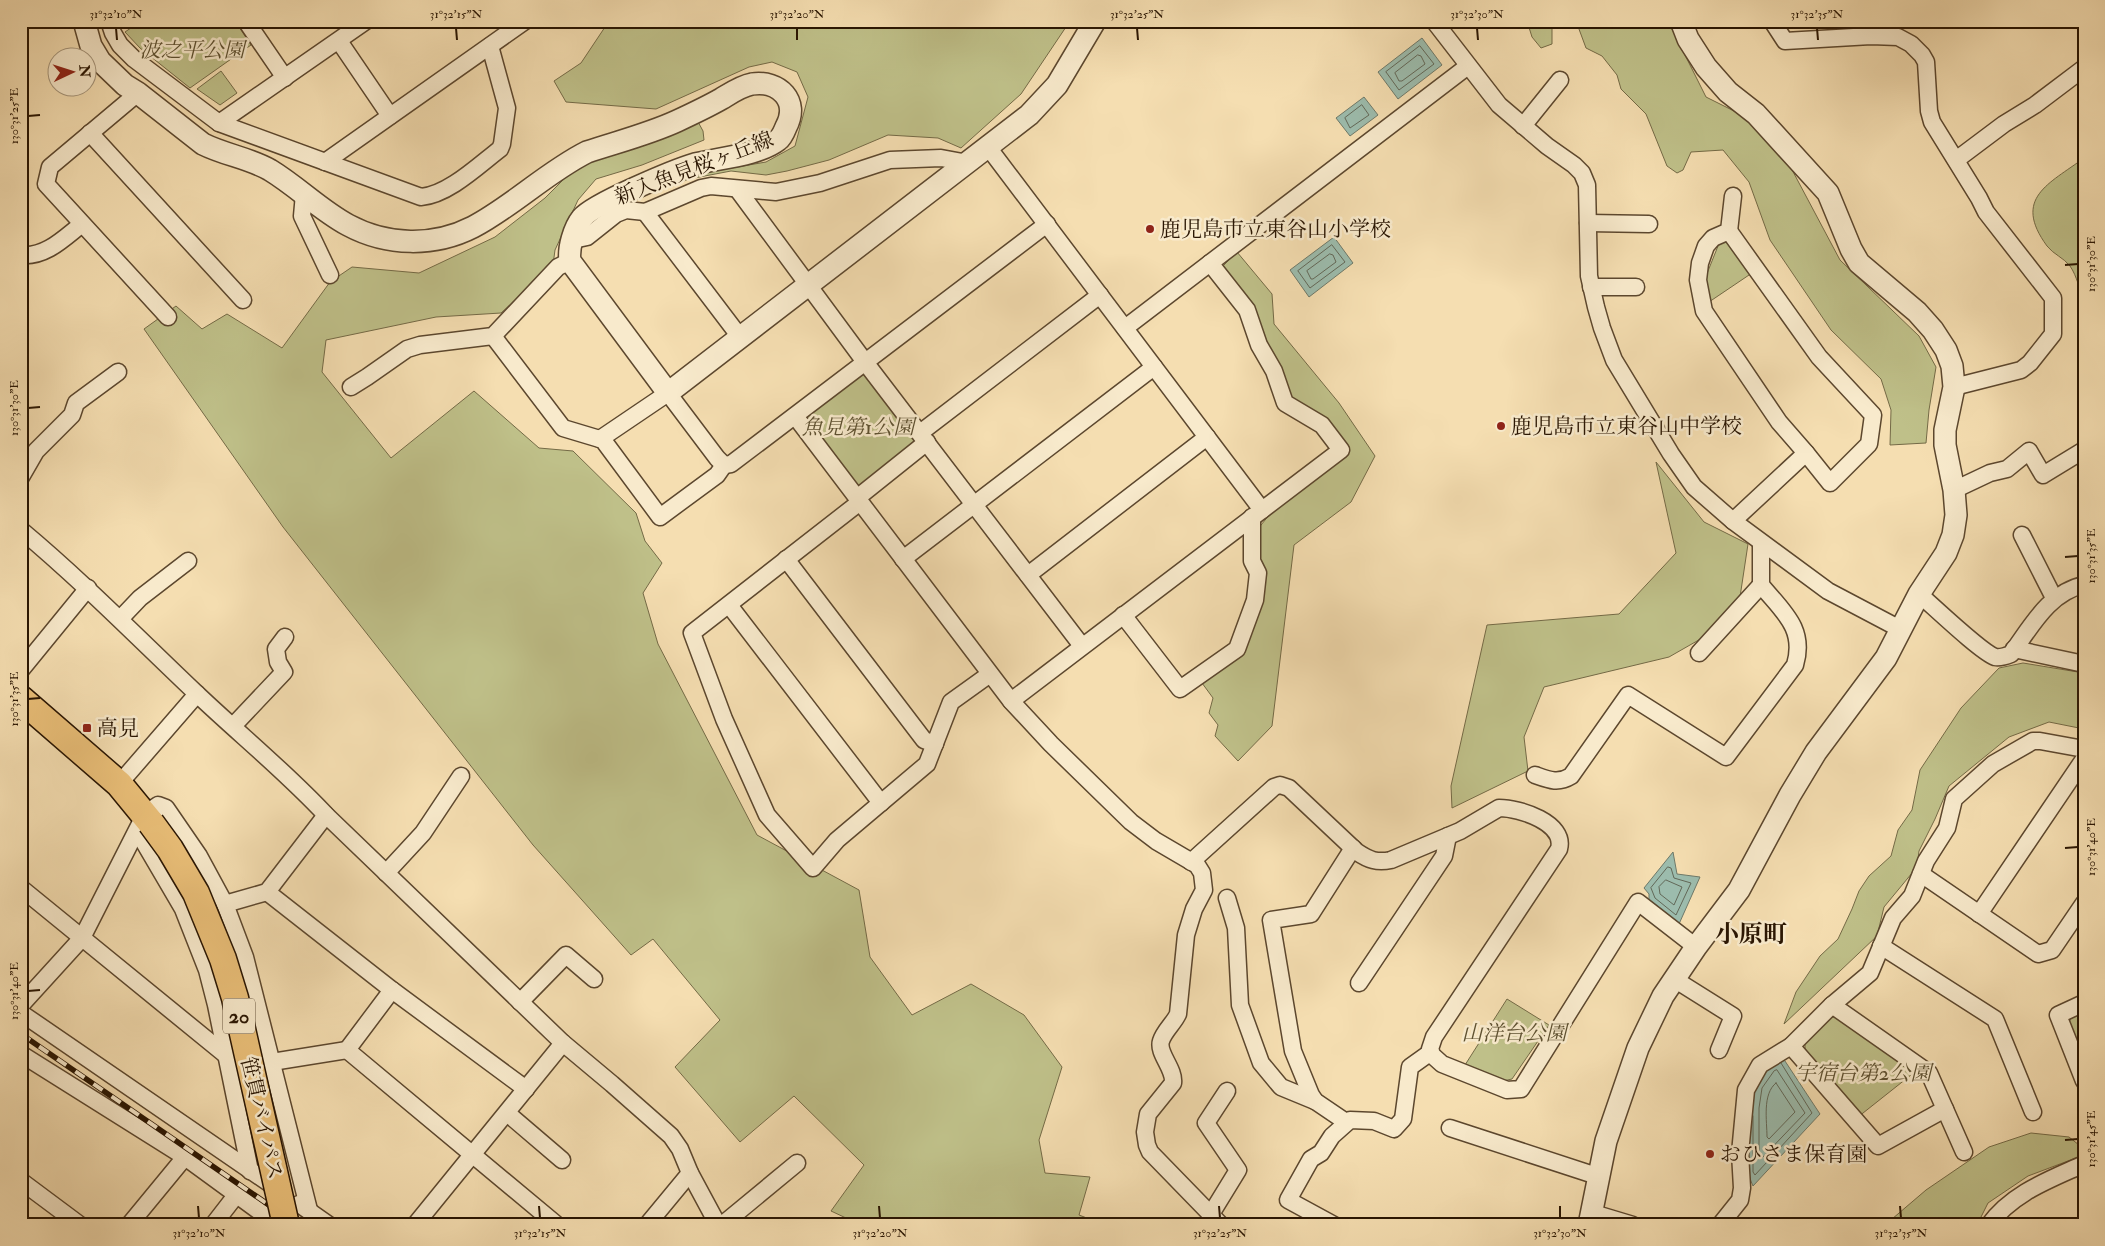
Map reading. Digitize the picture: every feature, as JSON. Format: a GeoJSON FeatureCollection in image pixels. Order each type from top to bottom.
{"type":"FeatureCollection","features":[{"type":"Feature","properties":{"kind":"main road","name":"笹貫バイパス"},"geometry":{"type":"LineString","coordinates":[[21,699],[119,784],[170,849],[196,892],[223,959],[235,998],[286,1225]]}},
{"type":"Feature","properties":{"kind":"street","name":"新入魚見桜ヶ丘線"},"geometry":{"type":"LineString","coordinates":[[84,21],[91,46],[100,61],[125,85],[203,144],[212,149],[257,163],[348,225],[369,234],[393,240],[415,242],[437,240],[472,227],[581,155],[675,122],[746,85],[762,82],[773,85],[786,94],[790,105],[790,120],[780,138],[772,144],[749,152],[693,165],[598,205],[582,218],[572,240],[569,255],[570,261]]}},
{"type":"Feature","properties":{"kind":"street"},"geometry":{"type":"LineString","coordinates":[[108,21],[120,45],[134,59],[219,124],[421,197],[434,195],[463,178],[500,149],[507,108],[490,46]]}},
{"type":"Feature","properties":{"kind":"street"},"geometry":{"type":"LineString","coordinates":[[246,21],[285,78]]}},
{"type":"Feature","properties":{"kind":"street"},"geometry":{"type":"LineString","coordinates":[[219,124],[366,21]]}},
{"type":"Feature","properties":{"kind":"street"},"geometry":{"type":"LineString","coordinates":[[325,162],[525,21]]}},
{"type":"Feature","properties":{"kind":"street"},"geometry":{"type":"LineString","coordinates":[[600,439],[668,393],[1029,115],[1053,90],[1095,21]]}},
{"type":"Feature","properties":{"kind":"street"},"geometry":{"type":"LineString","coordinates":[[1633,1225],[1591,1219],[1606,1141],[1638,1048],[1663,996],[1696,947],[1739,890],[1790,795],[1812,759],[1872,680],[1902,630],[1919,594],[1946,553],[1953,535],[1956,515],[1954,490],[1945,445],[1945,430],[1954,387],[1952,366],[1946,350],[1933,330],[1917,312],[1859,263],[1851,250],[1828,193],[1756,114],[1728,92],[1706,67],[1688,39],[1681,21]]}},
{"type":"Feature","properties":{"kind":"street"},"geometry":{"type":"LineString","coordinates":[[1772,21],[1785,42],[1871,36],[1898,37],[1911,44],[1926,62],[1929,111],[1939,136],[1956,160],[1986,212],[2053,298],[2053,334],[2030,363],[2021,370],[1954,387]]}},
{"type":"Feature","properties":{"kind":"street"},"geometry":{"type":"LineString","coordinates":[[1440,23],[1468,66],[1499,105],[1582,173],[1587,185],[1591,287],[1614,360],[1671,454],[1694,487],[1733,521],[1828,591],[1902,630]]}},
{"type":"Feature","properties":{"kind":"street"},"geometry":{"type":"LineString","coordinates":[[338,41],[390,116]]}},
{"type":"Feature","properties":{"kind":"street"},"geometry":{"type":"LineString","coordinates":[[1125,328],[1468,66]]}},
{"type":"Feature","properties":{"kind":"street"},"geometry":{"type":"LineString","coordinates":[[1956,160],[2004,124],[2036,105],[2084,68]]}},
{"type":"Feature","properties":{"kind":"street"},"geometry":{"type":"LineString","coordinates":[[1523,126],[1560,80]]}},
{"type":"Feature","properties":{"kind":"street"},"geometry":{"type":"LineString","coordinates":[[138,93],[50,167],[46,184],[168,316]]}},
{"type":"Feature","properties":{"kind":"street"},"geometry":{"type":"LineString","coordinates":[[90,133],[243,300]]}},
{"type":"Feature","properties":{"kind":"street"},"geometry":{"type":"LineString","coordinates":[[988,147],[1207,437],[1257,513],[1252,561],[1258,573],[1255,600],[1237,649],[1180,689],[1123,615]]}},
{"type":"Feature","properties":{"kind":"street"},"geometry":{"type":"LineString","coordinates":[[572,240],[586,237],[616,214],[626,210],[645,212],[701,188],[711,186],[738,190],[776,192],[805,187],[890,160],[942,158],[968,163]]}},
{"type":"Feature","properties":{"kind":"street"},"geometry":{"type":"LineString","coordinates":[[738,190],[865,362],[1082,646]]}},
{"type":"Feature","properties":{"kind":"street"},"geometry":{"type":"LineString","coordinates":[[304,194],[302,216],[330,275]]}},
{"type":"Feature","properties":{"kind":"street"},"geometry":{"type":"LineString","coordinates":[[1729,231],[1713,238],[1706,246],[1700,263],[1698,280],[1704,311],[1778,422],[1830,483],[1868,444],[1873,414],[1819,357],[1729,231],[1733,196]]}},
{"type":"Feature","properties":{"kind":"street"},"geometry":{"type":"LineString","coordinates":[[645,212],[740,337]]}},
{"type":"Feature","properties":{"kind":"street"},"geometry":{"type":"LineString","coordinates":[[1588,223],[1649,224]]}},
{"type":"Feature","properties":{"kind":"street"},"geometry":{"type":"LineString","coordinates":[[22,255],[32,256],[53,246],[82,224]]}},
{"type":"Feature","properties":{"kind":"street"},"geometry":{"type":"LineString","coordinates":[[493,336],[563,428],[603,440],[660,517],[717,475],[724,465],[731,464],[1046,224]]}},
{"type":"Feature","properties":{"kind":"street"},"geometry":{"type":"LineString","coordinates":[[351,387],[407,349],[420,345],[493,336],[558,267],[570,261],[724,465]]}},
{"type":"Feature","properties":{"kind":"street"},"geometry":{"type":"LineString","coordinates":[[1011,701],[1341,450],[1322,425],[1285,403],[1274,371],[1258,345],[1247,310],[1210,263]]}},
{"type":"Feature","properties":{"kind":"street"},"geometry":{"type":"LineString","coordinates":[[1591,287],[1636,286]]}},
{"type":"Feature","properties":{"kind":"street"},"geometry":{"type":"LineString","coordinates":[[990,674],[951,702],[927,764],[837,840],[813,868],[767,816],[724,719],[692,633],[858,500],[923,437],[1100,295]]}},
{"type":"Feature","properties":{"kind":"street"},"geometry":{"type":"LineString","coordinates":[[903,558],[1154,367]]}},
{"type":"Feature","properties":{"kind":"street"},"geometry":{"type":"LineString","coordinates":[[21,477],[36,451],[72,414],[76,402],[118,372]]}},
{"type":"Feature","properties":{"kind":"street"},"geometry":{"type":"LineString","coordinates":[[794,416],[1011,701],[1051,744],[1132,822],[1156,840],[1197,865],[1202,872],[1204,890],[1194,909],[1186,935],[1178,1014],[1175,1023],[1160,1042],[1171,1070],[1173,1083],[1148,1114],[1145,1132],[1150,1152],[1216,1219],[1238,1170],[1206,1123],[1227,1091]]}},
{"type":"Feature","properties":{"kind":"street"},"geometry":{"type":"LineString","coordinates":[[1028,574],[1207,437]]}},
{"type":"Feature","properties":{"kind":"street"},"geometry":{"type":"LineString","coordinates":[[1954,490],[1990,473],[2008,469],[2029,452],[2043,475],[2084,450]]}},
{"type":"Feature","properties":{"kind":"street"},"geometry":{"type":"LineString","coordinates":[[1733,521],[1806,454]]}},
{"type":"Feature","properties":{"kind":"street"},"geometry":{"type":"LineString","coordinates":[[21,530],[88,588],[197,694],[295,782],[326,816],[563,1043],[671,1136],[680,1149],[690,1173],[720,1225],[797,1163]]}},
{"type":"Feature","properties":{"kind":"street"},"geometry":{"type":"LineString","coordinates":[[2022,535],[2054,598]]}},
{"type":"Feature","properties":{"kind":"street"},"geometry":{"type":"LineString","coordinates":[[1699,653],[1760,585],[1762,543]]}},
{"type":"Feature","properties":{"kind":"street"},"geometry":{"type":"LineString","coordinates":[[786,559],[924,740],[935,744]]}},
{"type":"Feature","properties":{"kind":"street"},"geometry":{"type":"LineString","coordinates":[[120,619],[140,598],[188,561]]}},
{"type":"Feature","properties":{"kind":"street"},"geometry":{"type":"LineString","coordinates":[[1535,775],[1551,781],[1563,781],[1572,776],[1628,695],[1726,757],[1795,665],[1798,654],[1798,637],[1794,626],[1760,585]]}},
{"type":"Feature","properties":{"kind":"street"},"geometry":{"type":"LineString","coordinates":[[1919,594],[1984,649],[1996,657],[2004,657],[2014,649],[2054,598],[2072,587],[2084,585]]}},
{"type":"Feature","properties":{"kind":"street"},"geometry":{"type":"LineString","coordinates":[[21,670],[88,588]]}},
{"type":"Feature","properties":{"kind":"street"},"geometry":{"type":"LineString","coordinates":[[729,604],[881,803]]}},
{"type":"Feature","properties":{"kind":"street"},"geometry":{"type":"LineString","coordinates":[[233,726],[284,672],[278,662],[276,649],[285,637]]}},
{"type":"Feature","properties":{"kind":"street"},"geometry":{"type":"LineString","coordinates":[[2014,649],[2084,664]]}},
{"type":"Feature","properties":{"kind":"street"},"geometry":{"type":"LineString","coordinates":[[119,784],[197,694]]}},
{"type":"Feature","properties":{"kind":"street"},"geometry":{"type":"LineString","coordinates":[[1720,1225],[1740,1200],[1742,1188],[1740,1153],[1746,1090],[1760,1065],[1791,1046],[1832,1004],[1870,972],[1893,918],[1912,896],[1921,874],[1947,828],[1954,799],[1992,764],[2033,741],[2040,740],[2084,749]]}},
{"type":"Feature","properties":{"kind":"street"},"geometry":{"type":"LineString","coordinates":[[1979,914],[2084,759]]}},
{"type":"Feature","properties":{"kind":"street"},"geometry":{"type":"LineString","coordinates":[[386,873],[423,833],[462,776]]}},
{"type":"Feature","properties":{"kind":"street"},"geometry":{"type":"LineString","coordinates":[[1191,862],[1274,787],[1280,785],[1289,788],[1368,860],[1380,862],[1391,860],[1448,836],[1499,808],[1525,812],[1552,827],[1559,835],[1559,850],[1434,1037],[1430,1049],[1432,1056],[1442,1064],[1507,1090],[1521,1089],[1638,902],[1696,947]]}},
{"type":"Feature","properties":{"kind":"street"},"geometry":{"type":"LineString","coordinates":[[21,1005],[82,938],[148,819],[158,804],[166,808],[199,856],[225,904],[245,957],[308,1210]]}},
{"type":"Feature","properties":{"kind":"street"},"geometry":{"type":"LineString","coordinates":[[225,904],[267,892],[326,816]]}},
{"type":"Feature","properties":{"kind":"street"},"geometry":{"type":"LineString","coordinates":[[148,819],[142,839],[183,909],[197,940],[216,1005],[250,1171]]}},
{"type":"Feature","properties":{"kind":"street"},"geometry":{"type":"LineString","coordinates":[[1359,983],[1444,856],[1448,836]]}},
{"type":"Feature","properties":{"kind":"street"},"geometry":{"type":"LineString","coordinates":[[1315,1101],[1310,1095],[1292,1051],[1271,920],[1311,914],[1353,848]]}},
{"type":"Feature","properties":{"kind":"street"},"geometry":{"type":"LineString","coordinates":[[1921,874],[2038,954],[2052,950],[2084,903]]}},
{"type":"Feature","properties":{"kind":"street"},"geometry":{"type":"LineString","coordinates":[[21,888],[227,1056],[272,1062],[347,1050],[392,990]]}},
{"type":"Feature","properties":{"kind":"street"},"geometry":{"type":"LineString","coordinates":[[267,892],[392,990],[526,1089]]}},
{"type":"Feature","properties":{"kind":"street"},"geometry":{"type":"LineString","coordinates":[[1227,898],[1236,928],[1240,1005],[1261,1063],[1281,1087],[1315,1101],[1346,1122]]}},
{"type":"Feature","properties":{"kind":"street"},"geometry":{"type":"LineString","coordinates":[[1881,946],[1994,1019],[2033,1112]]}},
{"type":"Feature","properties":{"kind":"street"},"geometry":{"type":"LineString","coordinates":[[520,1002],[566,955],[594,979]]}},
{"type":"Feature","properties":{"kind":"street"},"geometry":{"type":"LineString","coordinates":[[1674,979],[1733,1016],[1719,1050]]}},
{"type":"Feature","properties":{"kind":"street"},"geometry":{"type":"LineString","coordinates":[[2084,1002],[2058,1015],[2084,1081]]}},
{"type":"Feature","properties":{"kind":"street"},"geometry":{"type":"LineString","coordinates":[[1832,1004],[1929,1073],[1964,1152]]}},
{"type":"Feature","properties":{"kind":"street"},"geometry":{"type":"LineString","coordinates":[[21,1013],[329,1225]]}},
{"type":"Feature","properties":{"kind":"street"},"geometry":{"type":"LineString","coordinates":[[415,1225],[563,1043]]}},
{"type":"Feature","properties":{"kind":"street"},"geometry":{"type":"LineString","coordinates":[[1791,1046],[1878,1146],[1945,1109]]}},
{"type":"Feature","properties":{"kind":"street"},"geometry":{"type":"LineString","coordinates":[[347,1050],[557,1225]]}},
{"type":"Feature","properties":{"kind":"street"},"geometry":{"type":"LineString","coordinates":[[1334,1225],[1288,1200],[1311,1159],[1321,1153],[1332,1136],[1346,1122],[1350,1120],[1368,1120],[1394,1129],[1403,1118],[1410,1067],[1431,1052]]}},
{"type":"Feature","properties":{"kind":"street"},"geometry":{"type":"LineString","coordinates":[[21,1054],[184,1157],[237,1194],[263,1218],[278,1225]]}},
{"type":"Feature","properties":{"kind":"street"},"geometry":{"type":"LineString","coordinates":[[507,1112],[562,1160]]}},
{"type":"Feature","properties":{"kind":"street"},"geometry":{"type":"LineString","coordinates":[[1450,1128],[1600,1177]]}},
{"type":"Feature","properties":{"kind":"street"},"geometry":{"type":"LineString","coordinates":[[128,1225],[184,1157]]}},
{"type":"Feature","properties":{"kind":"street"},"geometry":{"type":"LineString","coordinates":[[1989,1225],[2000,1210],[2028,1189],[2084,1164]]}},
{"type":"Feature","properties":{"kind":"street"},"geometry":{"type":"LineString","coordinates":[[647,1225],[690,1173]]}},
{"type":"Feature","properties":{"kind":"street"},"geometry":{"type":"LineString","coordinates":[[21,1181],[80,1225]]}},
{"type":"Feature","properties":{"kind":"street"},"geometry":{"type":"LineString","coordinates":[[213,1225],[237,1194]]}},
{"type":"Feature","properties":{"kind":"green space","name":"波之平公園"},"geometry":{"type":"Polygon","coordinates":[[[141,21],[235,21],[251,45],[190,88],[140,48],[125,32],[141,21]]]}},
{"type":"Feature","properties":{"kind":"green space"},"geometry":{"type":"Polygon","coordinates":[[[609,21],[1070,21],[1021,94],[961,148],[938,138],[888,135],[829,160],[787,171],[766,175],[731,171],[689,179],[631,200],[691,175],[766,162],[795,146],[808,97],[797,72],[772,62],[749,67],[656,109],[566,102],[554,81],[581,63],[609,21]]]}},
{"type":"Feature","properties":{"kind":"green space"},"geometry":{"type":"Polygon","coordinates":[[[1527,21],[1552,21],[1552,44],[1541,48],[1532,37],[1527,21]]]}},
{"type":"Feature","properties":{"kind":"green space"},"geometry":{"type":"Polygon","coordinates":[[[1576,21],[1668,21],[1706,97],[1758,123],[1782,151],[1840,260],[1919,336],[1936,367],[1926,443],[1890,445],[1891,410],[1881,379],[1831,330],[1770,240],[1749,182],[1723,150],[1691,152],[1683,170],[1677,173],[1667,166],[1646,114],[1621,89],[1617,75],[1602,56],[1586,48],[1576,21]]]}},
{"type":"Feature","properties":{"kind":"green space"},"geometry":{"type":"Polygon","coordinates":[[[221,71],[237,93],[220,105],[197,89],[221,71]]]}},
{"type":"Feature","properties":{"kind":"green space"},"geometry":{"type":"Polygon","coordinates":[[[697,120],[703,131],[704,140],[642,165],[596,179],[578,200],[555,250],[553,265],[501,313],[436,317],[326,340],[322,372],[391,458],[474,391],[539,448],[573,451],[636,513],[645,541],[662,563],[643,593],[658,644],[757,835],[859,890],[870,957],[912,1015],[971,984],[1024,1015],[1062,1067],[1039,1140],[1045,1173],[1090,1177],[1079,1215],[1105,1225],[861,1225],[831,1211],[864,1165],[794,1096],[740,1142],[675,1067],[720,1020],[653,939],[631,955],[533,845],[283,527],[144,329],[176,306],[202,329],[227,314],[282,348],[330,282],[352,267],[419,273],[495,237],[545,198],[586,157],[697,120]]]}},
{"type":"Feature","properties":{"kind":"green space"},"geometry":{"type":"Polygon","coordinates":[[[2084,158],[2084,302],[2068,263],[2047,246],[2037,230],[2033,216],[2034,204],[2039,194],[2059,176],[2084,158]]]}},
{"type":"Feature","properties":{"kind":"green space"},"geometry":{"type":"Polygon","coordinates":[[[1730,240],[1752,273],[1709,302],[1706,276],[1720,241],[1730,240]]]}},
{"type":"Feature","properties":{"kind":"green space"},"geometry":{"type":"Polygon","coordinates":[[[1237,252],[1272,294],[1274,324],[1339,403],[1375,456],[1351,502],[1294,545],[1272,726],[1238,761],[1215,736],[1218,725],[1209,713],[1213,698],[1202,683],[1240,653],[1258,563],[1257,530],[1274,509],[1347,453],[1293,400],[1257,319],[1220,269],[1237,252]]]}},
{"type":"Feature","properties":{"kind":"green space","name":"魚見第1公園"},"geometry":{"type":"Polygon","coordinates":[[[861,372],[866,373],[915,441],[864,486],[856,486],[805,420],[808,413],[861,372]]]}},
{"type":"Feature","properties":{"kind":"green space"},"geometry":{"type":"Polygon","coordinates":[[[1656,462],[1704,522],[1748,544],[1740,597],[1704,637],[1669,657],[1544,687],[1524,737],[1528,771],[1452,808],[1451,786],[1487,625],[1619,614],[1676,553],[1656,462]]]}},
{"type":"Feature","properties":{"kind":"green space"},"geometry":{"type":"Polygon","coordinates":[[[2023,663],[2084,673],[2084,729],[2049,722],[2009,737],[1949,786],[1919,851],[1917,867],[1884,907],[1877,936],[1784,1024],[1796,992],[1820,956],[1838,939],[1859,891],[1869,876],[1891,856],[1898,830],[1912,810],[1920,770],[1961,708],[1999,668],[2023,663]]]}},
{"type":"Feature","properties":{"kind":"green space","name":"山洋台公園"},"geometry":{"type":"Polygon","coordinates":[[[1507,999],[1549,1025],[1512,1079],[1503,1081],[1465,1065],[1507,999]]]}},
{"type":"Feature","properties":{"kind":"green space"},"geometry":{"type":"Polygon","coordinates":[[[2084,1012],[2084,1072],[2066,1028],[2071,1018],[2084,1012]]]}},
{"type":"Feature","properties":{"kind":"green space","name":"宇宿台第2公園"},"geometry":{"type":"Polygon","coordinates":[[[1829,1017],[1838,1017],[1916,1071],[1858,1117],[1805,1051],[1805,1040],[1829,1017]]]}},
{"type":"Feature","properties":{"kind":"green space"},"geometry":{"type":"Polygon","coordinates":[[[2031,1133],[2069,1137],[2084,1149],[2084,1155],[2028,1176],[1988,1203],[1977,1225],[1885,1225],[1926,1190],[1989,1147],[2031,1133]]]}},
{"type":"Feature","properties":{"kind":"water"},"geometry":{"type":"Polygon","coordinates":[[[1422,38],[1442,65],[1398,99],[1378,72],[1422,38]]]}},
{"type":"Feature","properties":{"kind":"water"},"geometry":{"type":"Polygon","coordinates":[[[1364,97],[1378,115],[1350,136],[1336,118],[1364,97]]]}},
{"type":"Feature","properties":{"kind":"water"},"geometry":{"type":"Polygon","coordinates":[[[1334,237],[1353,263],[1309,297],[1290,270],[1334,237]]]}},
{"type":"Feature","properties":{"kind":"water"},"geometry":{"type":"Polygon","coordinates":[[[1673,852],[1677,874],[1700,877],[1679,924],[1649,900],[1649,894],[1644,888],[1673,852]]]}},
{"type":"Feature","properties":{"kind":"water"},"geometry":{"type":"Polygon","coordinates":[[[1781,1055],[1820,1114],[1753,1186],[1748,1174],[1748,1107],[1752,1083],[1781,1055]]]}},
{"type":"Feature","properties":{"kind":"railway"},"geometry":{"type":"LineString","coordinates":[[21,1034],[298,1225]]}},
{"type":"Feature","properties":{"kind":"place","name":"鹿児島市立東谷山小学校"},"geometry":{"type":"Point","coordinates":[1150,229]}},
{"type":"Feature","properties":{"kind":"place","name":"鹿児島市立東谷山中学校"},"geometry":{"type":"Point","coordinates":[1501,426]}},
{"type":"Feature","properties":{"kind":"place","name":"高見"},"geometry":{"type":"Point","coordinates":[87,728]}},
{"type":"Feature","properties":{"kind":"place","name":"おひさま保育園"},"geometry":{"type":"Point","coordinates":[1710,1154]}},
{"type":"Feature","properties":{"kind":"district","name":"小原町"},"geometry":{"type":"Point","coordinates":[1751,934]}}]}
